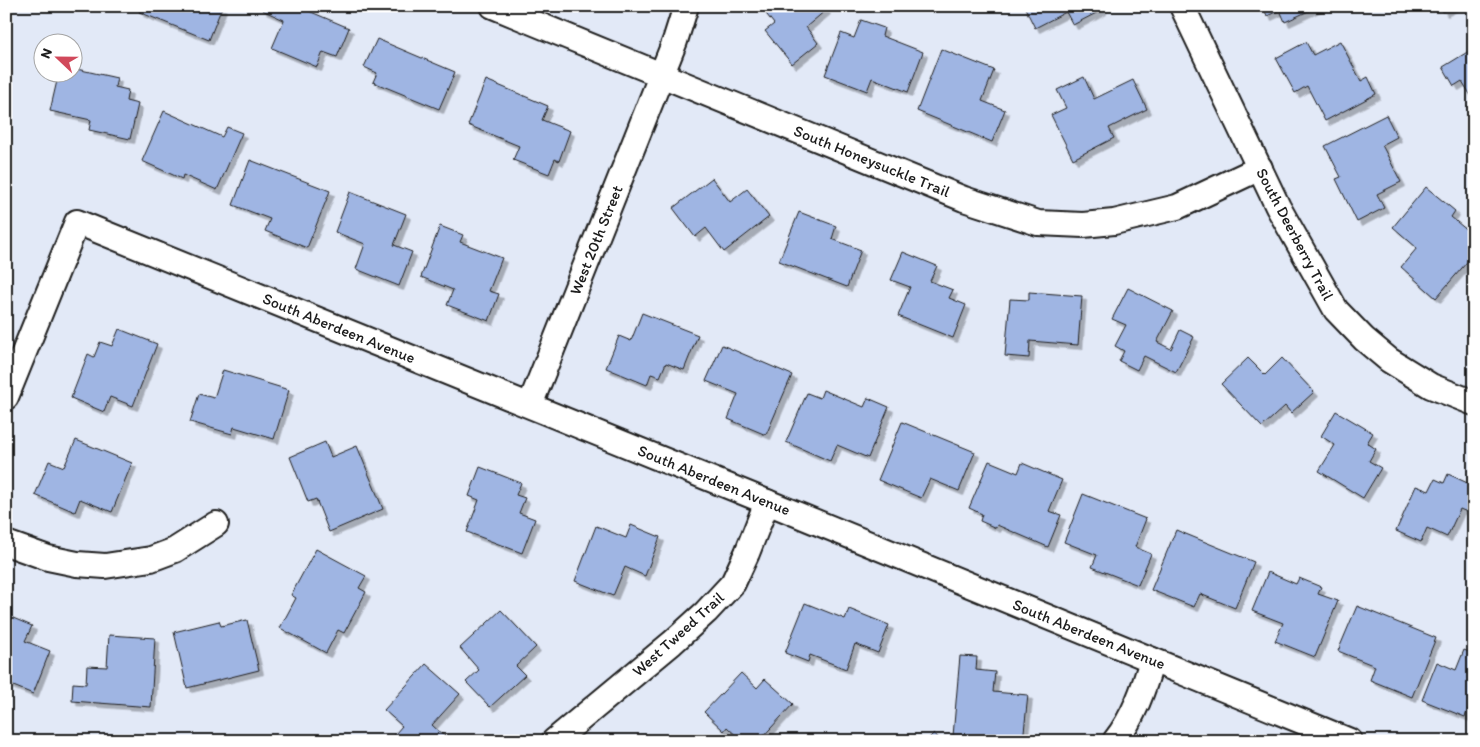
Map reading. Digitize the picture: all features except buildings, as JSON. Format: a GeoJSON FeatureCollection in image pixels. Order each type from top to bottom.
{"type":"FeatureCollection","features":[{"type":"Feature","properties":{"kind":"street","name":"South Honeysuckle Trail"},"geometry":{"type":"LineString","coordinates":[[493,6],[964,199],[1038,222],[1083,225],[1114,222],[1177,207],[1260,168]]}},
{"type":"Feature","properties":{"kind":"street","name":"West 20th Street"},"geometry":{"type":"LineString","coordinates":[[530,405],[675,41],[686,6]]}},
{"type":"Feature","properties":{"kind":"street","name":"South Deerberry Trail"},"geometry":{"type":"LineString","coordinates":[[1182,6],[1278,206],[1336,310],[1364,339],[1389,360],[1431,386],[1474,403]]}},
{"type":"Feature","properties":{"kind":"street","name":"South Aberdeen Avenue"},"geometry":{"type":"LineString","coordinates":[[6,397],[77,222],[530,405],[1350,741]]}},
{"type":"Feature","properties":{"kind":"street","name":"West Tweed Trail"},"geometry":{"type":"LineString","coordinates":[[554,741],[672,643],[706,612],[733,583],[767,502]]}},
{"type":"Feature","properties":{"kind":"street"},"geometry":{"type":"LineString","coordinates":[[6,543],[48,558],[77,564],[106,566],[151,559],[175,550],[216,524]]}},
{"type":"Feature","properties":{"kind":"street"},"geometry":{"type":"LineString","coordinates":[[1115,741],[1122,732],[1143,693],[1152,660]]}}]}
